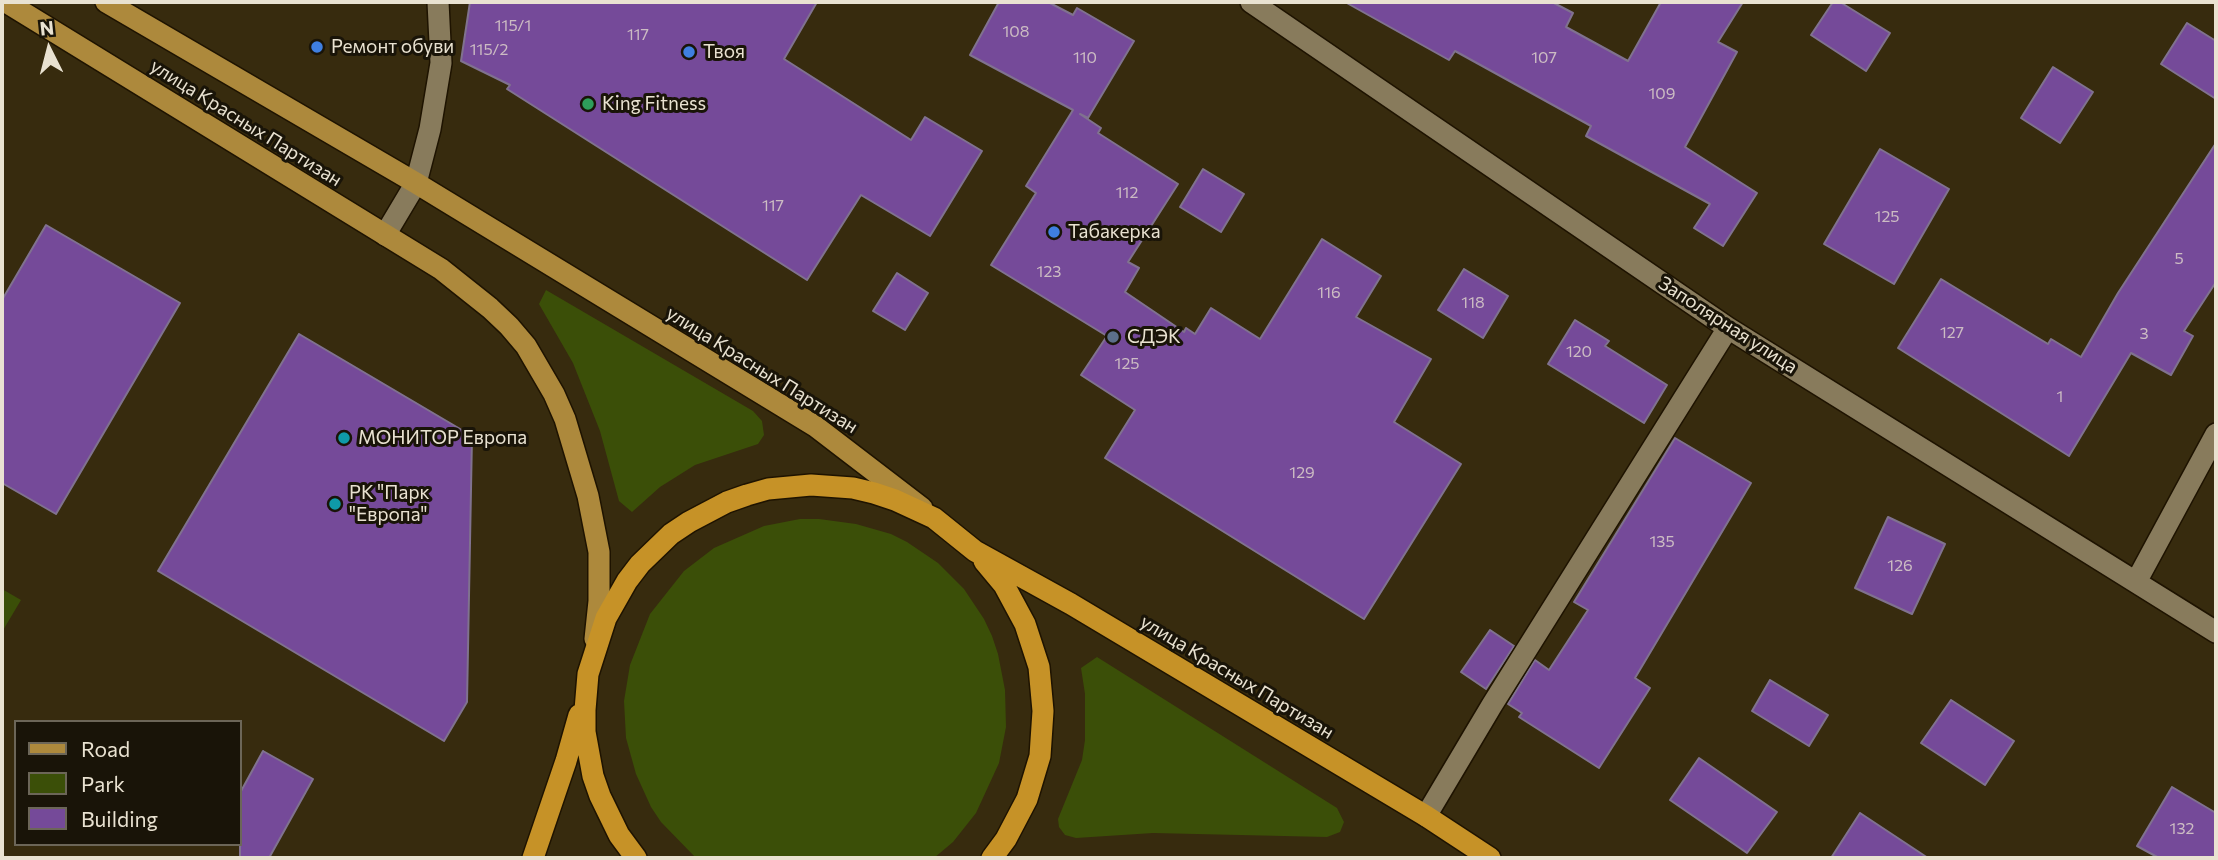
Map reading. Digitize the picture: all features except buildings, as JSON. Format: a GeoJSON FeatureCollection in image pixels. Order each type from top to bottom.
{"type":"FeatureCollection","features":[{"type":"Feature","properties":{"kind":"highway"},"geometry":{"type":"LineString","coordinates":[[591,659],[610,609],[640,564],[671,534],[727,502],[768,489],[832,485],[895,499],[951,530]]}},
{"type":"Feature","properties":{"kind":"highway","name":"улица Красных Партизан"},"geometry":{"type":"LineString","coordinates":[[951,530],[975,551],[1072,604],[1426,816],[1490,858]]}},
{"type":"Feature","properties":{"kind":"highway"},"geometry":{"type":"LineString","coordinates":[[975,551],[1004,585],[1025,624],[1039,667],[1044,711],[1040,756],[1027,799],[1006,839],[992,858]]}},
{"type":"Feature","properties":{"kind":"highway","name":"улица Красных Партизан"},"geometry":{"type":"LineString","coordinates":[[591,659],[586,689],[585,732],[593,776],[609,816],[636,858]]}},
{"type":"Feature","properties":{"kind":"highway"},"geometry":{"type":"LineString","coordinates":[[533,858],[566,761],[586,689]]}},
{"type":"Feature","properties":{"kind":"main road","name":"улица Красных Партизан"},"geometry":{"type":"LineString","coordinates":[[6,2],[441,269],[490,308],[526,346],[565,419],[588,496],[599,552],[599,601],[591,659]]}},
{"type":"Feature","properties":{"kind":"main road","name":"улица Красных Партизан"},"geometry":{"type":"LineString","coordinates":[[106,2],[416,183],[814,426],[951,530]]}},
{"type":"Feature","properties":{"kind":"street"},"geometry":{"type":"LineString","coordinates":[[385,236],[416,183],[437,94],[440,63],[438,2]]}},
{"type":"Feature","properties":{"kind":"street","name":"Заполярная улица"},"geometry":{"type":"LineString","coordinates":[[1251,2],[1728,328],[2216,632]]}},
{"type":"Feature","properties":{"kind":"street"},"geometry":{"type":"LineString","coordinates":[[1426,816],[1492,705],[1728,328]]}},
{"type":"Feature","properties":{"kind":"street"},"geometry":{"type":"LineString","coordinates":[[2136,582],[2216,434]]}},
{"type":"Feature","properties":{"kind":"green space"},"geometry":{"type":"Polygon","coordinates":[[[546,290],[753,411],[762,421],[764,435],[758,444],[695,465],[660,487],[632,512],[619,501],[600,431],[573,363],[539,304],[546,290]]]}},
{"type":"Feature","properties":{"kind":"green space"},"geometry":{"type":"Polygon","coordinates":[[[800,519],[856,524],[891,534],[907,542],[938,563],[964,589],[992,636],[1005,690],[1006,727],[999,763],[976,813],[953,842],[934,858],[696,858],[661,822],[636,774],[626,738],[624,701],[630,665],[650,614],[684,571],[714,548],[764,526],[800,519]]]}},
{"type":"Feature","properties":{"kind":"green space"},"geometry":{"type":"Polygon","coordinates":[[[2,589],[21,600],[2,632],[2,589]]]}},
{"type":"Feature","properties":{"kind":"green space"},"geometry":{"type":"Polygon","coordinates":[[[1097,657],[1337,808],[1344,822],[1340,832],[1327,837],[1153,833],[1076,838],[1065,835],[1059,827],[1058,819],[1082,760],[1085,740],[1085,694],[1081,668],[1097,657]]]}},
{"type":"Feature","properties":{"kind":"place","name":"Ремонт обуви"},"geometry":{"type":"Point","coordinates":[317,47]}},
{"type":"Feature","properties":{"kind":"place","name":"Твоя"},"geometry":{"type":"Point","coordinates":[689,52]}},
{"type":"Feature","properties":{"kind":"place","name":"King Fitness"},"geometry":{"type":"Point","coordinates":[588,104]}},
{"type":"Feature","properties":{"kind":"place","name":"Табакерка"},"geometry":{"type":"Point","coordinates":[1054,232]}},
{"type":"Feature","properties":{"kind":"place","name":"СДЭК"},"geometry":{"type":"Point","coordinates":[1113,337]}},
{"type":"Feature","properties":{"kind":"place","name":"МОНИТОР Европа"},"geometry":{"type":"Point","coordinates":[344,438]}},
{"type":"Feature","properties":{"kind":"place","name":"РК \"Парк \"Европа\""},"geometry":{"type":"Point","coordinates":[335,504]}}]}
